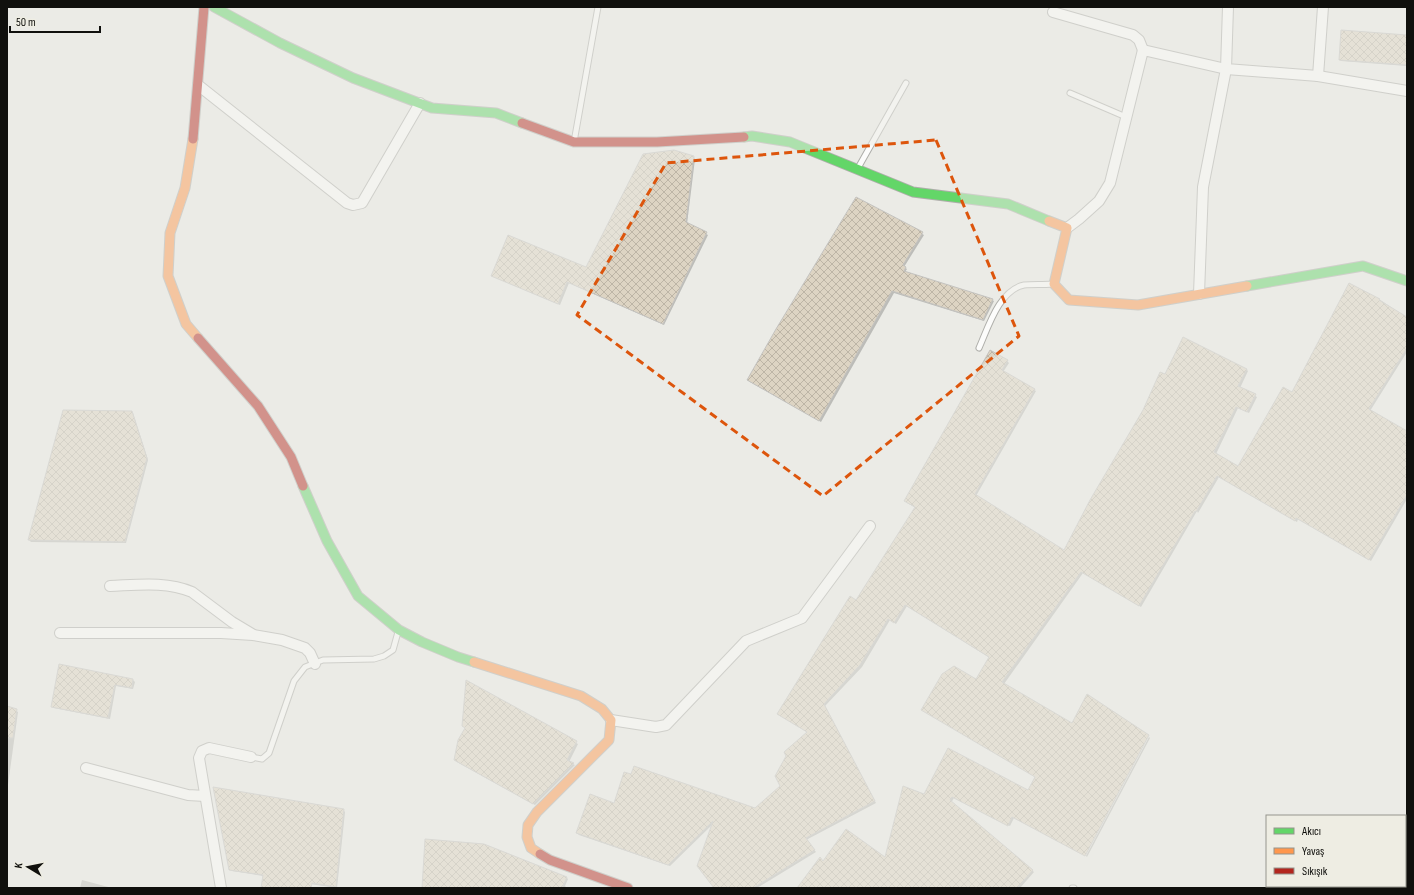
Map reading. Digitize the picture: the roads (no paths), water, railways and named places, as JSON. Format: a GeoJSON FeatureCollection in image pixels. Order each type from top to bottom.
{"type":"FeatureCollection","features":[{"type":"Feature","properties":{"kind":"street"},"geometry":{"type":"LineString","coordinates":[[204,7],[193,142],[185,188],[170,233],[168,276],[186,324],[258,406],[291,457],[327,541],[358,596],[399,630],[422,642],[458,657],[580,696],[602,709],[611,720],[656,728],[666,724],[746,642],[802,618],[870,526]]}},
{"type":"Feature","properties":{"kind":"street"},"geometry":{"type":"LineString","coordinates":[[214,7],[280,43],[354,78],[432,108],[496,113],[574,142],[657,142],[752,136],[790,142],[913,192],[1008,204],[1067,228]]}},
{"type":"Feature","properties":{"kind":"street"},"geometry":{"type":"LineString","coordinates":[[1199,294],[1203,187],[1226,69],[1228,7]]}},
{"type":"Feature","properties":{"kind":"street"},"geometry":{"type":"LineString","coordinates":[[1318,76],[1323,7]]}},
{"type":"Feature","properties":{"kind":"street"},"geometry":{"type":"LineString","coordinates":[[1053,12],[1133,35],[1139,40],[1143,50],[1110,183],[1099,201],[1067,228],[1054,284],[1069,300],[1138,305],[1363,266],[1407,281]]}},
{"type":"Feature","properties":{"kind":"street"},"geometry":{"type":"LineString","coordinates":[[1143,50],[1226,69],[1318,76],[1407,90]]}},
{"type":"Feature","properties":{"kind":"street"},"geometry":{"type":"LineString","coordinates":[[198,86],[347,203],[353,205],[362,203],[420,103]]}},
{"type":"Feature","properties":{"kind":"street"},"geometry":{"type":"LineString","coordinates":[[110,586],[164,585],[185,589],[192,592],[232,622],[253,635]]}},
{"type":"Feature","properties":{"kind":"street"},"geometry":{"type":"LineString","coordinates":[[60,633],[221,633],[253,635],[282,640],[305,648],[310,653],[315,664]]}},
{"type":"Feature","properties":{"kind":"street"},"geometry":{"type":"LineString","coordinates":[[611,720],[609,740],[537,812],[528,825],[527,837],[532,848],[550,860],[628,888]]}},
{"type":"Feature","properties":{"kind":"street"},"geometry":{"type":"LineString","coordinates":[[221,888],[198,758],[202,751],[209,748],[251,757]]}},
{"type":"Feature","properties":{"kind":"street"},"geometry":{"type":"LineString","coordinates":[[86,768],[188,795],[205,796]]}},
{"type":"Feature","properties":{"kind":"lane"},"geometry":{"type":"LineString","coordinates":[[574,142],[598,7]]}},
{"type":"Feature","properties":{"kind":"lane"},"geometry":{"type":"LineString","coordinates":[[857,170],[906,84]]}},
{"type":"Feature","properties":{"kind":"lane"},"geometry":{"type":"LineString","coordinates":[[1070,93],[1126,117]]}},
{"type":"Feature","properties":{"kind":"lane"},"geometry":{"type":"LineString","coordinates":[[979,348],[1000,304],[1007,295],[1024,285],[1054,284]]}},
{"type":"Feature","properties":{"kind":"lane"},"geometry":{"type":"LineString","coordinates":[[251,757],[262,759],[269,753],[294,681],[305,667],[323,660],[374,659],[384,656],[393,650],[399,630]]}}]}
